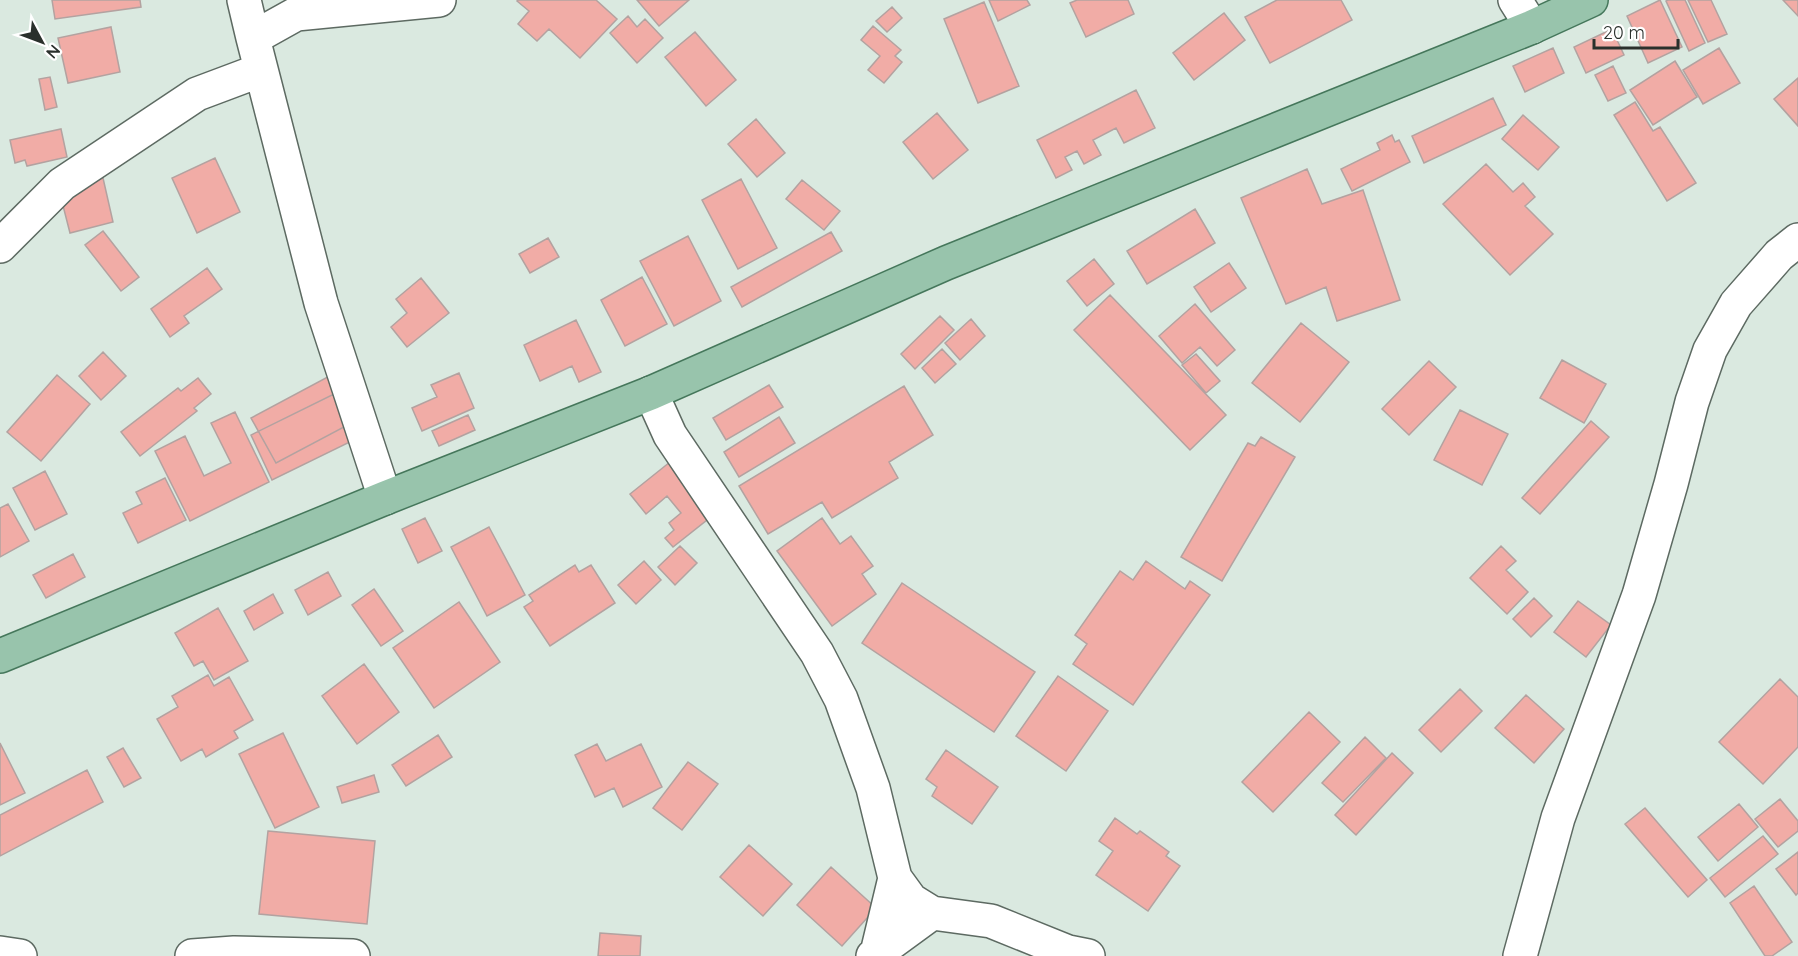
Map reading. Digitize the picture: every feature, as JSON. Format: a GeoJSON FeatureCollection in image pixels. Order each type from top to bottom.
{"type":"FeatureCollection","features":[{"type":"Feature","properties":{"kind":"main road"},"geometry":{"type":"LineString","coordinates":[[0,656],[385,498],[651,393],[946,263],[1532,27],[1591,0]]}},
{"type":"Feature","properties":{"kind":"street"},"geometry":{"type":"LineString","coordinates":[[244,0],[321,303],[385,498]]}},
{"type":"Feature","properties":{"kind":"street"},"geometry":{"type":"LineString","coordinates":[[253,38],[296,14],[439,0]]}},
{"type":"Feature","properties":{"kind":"street"},"geometry":{"type":"LineString","coordinates":[[1515,0],[1532,27]]}},
{"type":"Feature","properties":{"kind":"street"},"geometry":{"type":"LineString","coordinates":[[0,246],[62,184],[197,94],[261,70]]}},
{"type":"Feature","properties":{"kind":"street"},"geometry":{"type":"LineString","coordinates":[[1520,956],[1558,818],[1639,595],[1692,402],[1710,350],[1736,304],[1779,255],[1798,240]]}},
{"type":"Feature","properties":{"kind":"street"},"geometry":{"type":"LineString","coordinates":[[651,393],[670,435],[817,652],[841,699],[873,788],[895,878],[911,900],[933,913],[991,921],[1068,952],[1088,956]]}},
{"type":"Feature","properties":{"kind":"street"},"geometry":{"type":"LineString","coordinates":[[875,954],[895,878]]}},
{"type":"Feature","properties":{"kind":"street"},"geometry":{"type":"LineString","coordinates":[[875,954],[933,913]]}},
{"type":"Feature","properties":{"kind":"street"},"geometry":{"type":"LineString","coordinates":[[0,953],[20,956]]}},
{"type":"Feature","properties":{"kind":"street"},"geometry":{"type":"LineString","coordinates":[[192,956],[234,953],[353,956]]}},
{"type":"Feature","properties":{"kind":"building"},"geometry":{"type":"Polygon","coordinates":[[[52,0],[140,0],[141,7],[55,19],[52,0]]]}},
{"type":"Feature","properties":{"kind":"building"},"geometry":{"type":"Polygon","coordinates":[[[518,0],[596,0],[617,19],[580,58],[549,29],[537,41],[518,24],[529,11],[518,0]]]}},
{"type":"Feature","properties":{"kind":"building"},"geometry":{"type":"Polygon","coordinates":[[[637,0],[689,0],[659,26],[637,0]]]}},
{"type":"Feature","properties":{"kind":"building"},"geometry":{"type":"Polygon","coordinates":[[[989,0],[1027,0],[1030,5],[998,21],[989,0]]]}},
{"type":"Feature","properties":{"kind":"building"},"geometry":{"type":"Polygon","coordinates":[[[1077,0],[1128,0],[1134,14],[1086,37],[1070,3],[1077,0]]]}},
{"type":"Feature","properties":{"kind":"building"},"geometry":{"type":"Polygon","coordinates":[[[1277,0],[1341,0],[1352,20],[1270,63],[1245,17],[1277,0]]]}},
{"type":"Feature","properties":{"kind":"building"},"geometry":{"type":"Polygon","coordinates":[[[1660,0],[1682,47],[1648,63],[1627,16],[1660,0]]]}},
{"type":"Feature","properties":{"kind":"building"},"geometry":{"type":"Polygon","coordinates":[[[1685,0],[1705,43],[1689,51],[1666,1],[1685,0]]]}},
{"type":"Feature","properties":{"kind":"building"},"geometry":{"type":"Polygon","coordinates":[[[1688,0],[1711,0],[1727,34],[1708,42],[1688,0]]]}},
{"type":"Feature","properties":{"kind":"building"},"geometry":{"type":"Polygon","coordinates":[[[1783,0],[1798,0],[1798,16],[1783,0]]]}},
{"type":"Feature","properties":{"kind":"building"},"geometry":{"type":"Polygon","coordinates":[[[984,2],[1019,86],[978,103],[944,19],[984,2]]]}},
{"type":"Feature","properties":{"kind":"building"},"geometry":{"type":"Polygon","coordinates":[[[892,7],[902,18],[887,32],[876,21],[892,7]]]}},
{"type":"Feature","properties":{"kind":"building"},"geometry":{"type":"Polygon","coordinates":[[[1224,13],[1245,40],[1194,80],[1173,53],[1224,13]]]}},
{"type":"Feature","properties":{"kind":"building"},"geometry":{"type":"Polygon","coordinates":[[[628,16],[637,27],[645,19],[663,38],[637,63],[610,33],[628,16]]]}},
{"type":"Feature","properties":{"kind":"building"},"geometry":{"type":"Polygon","coordinates":[[[873,26],[901,50],[895,56],[902,62],[884,83],[868,70],[880,56],[861,40],[873,26]]]}},
{"type":"Feature","properties":{"kind":"building"},"geometry":{"type":"Polygon","coordinates":[[[111,27],[120,72],[68,83],[58,38],[111,27]]]}},
{"type":"Feature","properties":{"kind":"building"},"geometry":{"type":"Polygon","coordinates":[[[1612,29],[1624,55],[1586,73],[1574,47],[1612,29]]]}},
{"type":"Feature","properties":{"kind":"building"},"geometry":{"type":"Polygon","coordinates":[[[695,32],[736,80],[706,106],[665,57],[695,32]]]}},
{"type":"Feature","properties":{"kind":"building"},"geometry":{"type":"Polygon","coordinates":[[[1553,48],[1564,73],[1525,92],[1513,66],[1553,48]]]}},
{"type":"Feature","properties":{"kind":"building"},"geometry":{"type":"Polygon","coordinates":[[[1719,48],[1740,83],[1703,104],[1683,70],[1719,48]]]}},
{"type":"Feature","properties":{"kind":"building"},"geometry":{"type":"Polygon","coordinates":[[[1675,61],[1697,97],[1653,125],[1630,90],[1675,61]]]}},
{"type":"Feature","properties":{"kind":"building"},"geometry":{"type":"Polygon","coordinates":[[[1613,66],[1626,93],[1608,101],[1595,75],[1613,66]]]}},
{"type":"Feature","properties":{"kind":"building"},"geometry":{"type":"Polygon","coordinates":[[[50,77],[57,107],[45,110],[39,79],[50,77]]]}},
{"type":"Feature","properties":{"kind":"building"},"geometry":{"type":"Polygon","coordinates":[[[1798,78],[1798,126],[1774,99],[1798,78]]]}},
{"type":"Feature","properties":{"kind":"building"},"geometry":{"type":"Polygon","coordinates":[[[1136,90],[1155,128],[1124,143],[1116,128],[1093,140],[1101,155],[1084,164],[1077,151],[1065,157],[1072,170],[1056,178],[1037,140],[1136,90]]]}},
{"type":"Feature","properties":{"kind":"building"},"geometry":{"type":"Polygon","coordinates":[[[1493,98],[1506,125],[1424,163],[1412,136],[1493,98]]]}},
{"type":"Feature","properties":{"kind":"building"},"geometry":{"type":"Polygon","coordinates":[[[1635,102],[1653,131],[1660,127],[1696,183],[1667,201],[1614,115],[1635,102]]]}},
{"type":"Feature","properties":{"kind":"building"},"geometry":{"type":"Polygon","coordinates":[[[937,113],[968,150],[933,179],[903,142],[937,113]]]}},
{"type":"Feature","properties":{"kind":"building"},"geometry":{"type":"Polygon","coordinates":[[[1523,115],[1559,147],[1538,170],[1502,139],[1523,115]]]}},
{"type":"Feature","properties":{"kind":"building"},"geometry":{"type":"Polygon","coordinates":[[[756,119],[785,153],[757,177],[728,144],[756,119]]]}},
{"type":"Feature","properties":{"kind":"building"},"geometry":{"type":"Polygon","coordinates":[[[61,129],[67,157],[27,166],[25,160],[15,163],[10,140],[61,129]]]}},
{"type":"Feature","properties":{"kind":"building"},"geometry":{"type":"Polygon","coordinates":[[[1392,135],[1395,142],[1399,140],[1410,162],[1352,191],[1341,169],[1380,150],[1377,143],[1392,135]]]}},
{"type":"Feature","properties":{"kind":"building"},"geometry":{"type":"Polygon","coordinates":[[[215,158],[240,212],[197,233],[172,178],[215,158]]]}},
{"type":"Feature","properties":{"kind":"building"},"geometry":{"type":"Polygon","coordinates":[[[1486,164],[1513,192],[1523,183],[1535,197],[1525,206],[1553,234],[1510,275],[1443,204],[1486,164]]]}},
{"type":"Feature","properties":{"kind":"building"},"geometry":{"type":"Polygon","coordinates":[[[1307,169],[1322,204],[1363,190],[1400,300],[1337,321],[1326,287],[1286,304],[1241,198],[1307,169]]]}},
{"type":"Feature","properties":{"kind":"building"},"geometry":{"type":"Polygon","coordinates":[[[103,178],[113,222],[70,233],[59,190],[103,178]]]}},
{"type":"Feature","properties":{"kind":"building"},"geometry":{"type":"Polygon","coordinates":[[[741,179],[777,248],[738,269],[702,200],[741,179]]]}},
{"type":"Feature","properties":{"kind":"building"},"geometry":{"type":"Polygon","coordinates":[[[802,180],[840,211],[824,230],[786,199],[802,180]]]}},
{"type":"Feature","properties":{"kind":"building"},"geometry":{"type":"Polygon","coordinates":[[[1195,209],[1215,243],[1147,284],[1127,251],[1195,209]]]}},
{"type":"Feature","properties":{"kind":"building"},"geometry":{"type":"Polygon","coordinates":[[[103,231],[139,277],[121,291],[85,245],[103,231]]]}},
{"type":"Feature","properties":{"kind":"building"},"geometry":{"type":"Polygon","coordinates":[[[831,232],[842,251],[742,307],[731,287],[831,232]]]}},
{"type":"Feature","properties":{"kind":"building"},"geometry":{"type":"Polygon","coordinates":[[[688,236],[721,301],[674,326],[640,261],[688,236]]]}},
{"type":"Feature","properties":{"kind":"building"},"geometry":{"type":"Polygon","coordinates":[[[548,238],[559,257],[530,273],[519,254],[548,238]]]}},
{"type":"Feature","properties":{"kind":"building"},"geometry":{"type":"Polygon","coordinates":[[[1094,259],[1114,284],[1087,306],[1067,281],[1094,259]]]}},
{"type":"Feature","properties":{"kind":"building"},"geometry":{"type":"Polygon","coordinates":[[[1229,263],[1246,288],[1211,312],[1194,287],[1229,263]]]}},
{"type":"Feature","properties":{"kind":"building"},"geometry":{"type":"Polygon","coordinates":[[[207,268],[222,289],[184,316],[189,323],[170,337],[151,309],[207,268]]]}},
{"type":"Feature","properties":{"kind":"building"},"geometry":{"type":"Polygon","coordinates":[[[642,277],[667,324],[625,346],[601,300],[642,277]]]}},
{"type":"Feature","properties":{"kind":"building"},"geometry":{"type":"Polygon","coordinates":[[[421,278],[449,313],[407,347],[391,327],[407,313],[396,299],[421,278]]]}},
{"type":"Feature","properties":{"kind":"building"},"geometry":{"type":"Polygon","coordinates":[[[1110,295],[1226,415],[1190,450],[1074,330],[1110,295]]]}},
{"type":"Feature","properties":{"kind":"building"},"geometry":{"type":"Polygon","coordinates":[[[1195,304],[1235,350],[1217,366],[1200,347],[1182,363],[1159,336],[1195,304]]]}},
{"type":"Feature","properties":{"kind":"building"},"geometry":{"type":"Polygon","coordinates":[[[940,316],[954,330],[915,369],[901,354],[940,316]]]}},
{"type":"Feature","properties":{"kind":"building"},"geometry":{"type":"Polygon","coordinates":[[[971,319],[985,336],[960,360],[945,343],[971,319]]]}},
{"type":"Feature","properties":{"kind":"building"},"geometry":{"type":"Polygon","coordinates":[[[576,320],[601,372],[579,382],[572,366],[540,381],[524,345],[576,320]]]}},
{"type":"Feature","properties":{"kind":"building"},"geometry":{"type":"Polygon","coordinates":[[[1301,323],[1349,362],[1300,422],[1252,383],[1301,323]]]}},
{"type":"Feature","properties":{"kind":"building"},"geometry":{"type":"Polygon","coordinates":[[[942,349],[956,364],[935,383],[922,368],[942,349]]]}},
{"type":"Feature","properties":{"kind":"building"},"geometry":{"type":"Polygon","coordinates":[[[103,352],[126,376],[101,400],[79,376],[103,352]]]}},
{"type":"Feature","properties":{"kind":"building"},"geometry":{"type":"Polygon","coordinates":[[[1196,354],[1220,381],[1206,393],[1182,365],[1196,354]]]}},
{"type":"Feature","properties":{"kind":"building"},"geometry":{"type":"Polygon","coordinates":[[[1562,360],[1606,384],[1584,423],[1540,398],[1562,360]]]}},
{"type":"Feature","properties":{"kind":"building"},"geometry":{"type":"Polygon","coordinates":[[[1429,361],[1456,387],[1409,435],[1382,409],[1429,361]]]}},
{"type":"Feature","properties":{"kind":"building"},"geometry":{"type":"Polygon","coordinates":[[[337,372],[361,418],[276,463],[251,418],[337,372]]]}},
{"type":"Feature","properties":{"kind":"building"},"geometry":{"type":"Polygon","coordinates":[[[459,373],[474,408],[422,431],[412,408],[437,397],[431,385],[459,373]]]}},
{"type":"Feature","properties":{"kind":"building"},"geometry":{"type":"Polygon","coordinates":[[[57,375],[90,404],[41,461],[7,432],[57,375]]]}},
{"type":"Feature","properties":{"kind":"building"},"geometry":{"type":"Polygon","coordinates":[[[198,378],[211,394],[194,408],[197,411],[140,456],[121,432],[178,388],[181,391],[198,378]]]}},
{"type":"Feature","properties":{"kind":"building"},"geometry":{"type":"Polygon","coordinates":[[[769,385],[783,407],[726,440],[713,418],[769,385]]]}},
{"type":"Feature","properties":{"kind":"building"},"geometry":{"type":"Polygon","coordinates":[[[904,386],[933,435],[889,462],[898,478],[832,518],[822,502],[768,534],[739,486],[904,386]]]}},
{"type":"Feature","properties":{"kind":"building"},"geometry":{"type":"Polygon","coordinates":[[[334,394],[356,439],[272,480],[251,435],[334,394]]]}},
{"type":"Feature","properties":{"kind":"building"},"geometry":{"type":"Polygon","coordinates":[[[1460,410],[1508,434],[1482,485],[1434,460],[1460,410]]]}},
{"type":"Feature","properties":{"kind":"building"},"geometry":{"type":"Polygon","coordinates":[[[235,412],[269,482],[190,521],[155,451],[185,436],[204,476],[231,463],[211,423],[235,412]]]}},
{"type":"Feature","properties":{"kind":"building"},"geometry":{"type":"Polygon","coordinates":[[[468,415],[475,430],[439,446],[432,431],[468,415]]]}},
{"type":"Feature","properties":{"kind":"building"},"geometry":{"type":"Polygon","coordinates":[[[779,417],[795,443],[739,477],[724,452],[779,417]]]}},
{"type":"Feature","properties":{"kind":"building"},"geometry":{"type":"Polygon","coordinates":[[[1591,421],[1609,437],[1540,514],[1522,498],[1591,421]]]}},
{"type":"Feature","properties":{"kind":"building"},"geometry":{"type":"Polygon","coordinates":[[[1261,437],[1295,457],[1222,581],[1181,557],[1248,443],[1255,446],[1261,437]]]}},
{"type":"Feature","properties":{"kind":"building"},"geometry":{"type":"Polygon","coordinates":[[[670,462],[712,516],[673,547],[665,538],[674,530],[669,523],[681,513],[667,496],[646,514],[630,494],[670,462]]]}},
{"type":"Feature","properties":{"kind":"building"},"geometry":{"type":"Polygon","coordinates":[[[45,471],[67,514],[35,530],[13,488],[45,471]]]}},
{"type":"Feature","properties":{"kind":"building"},"geometry":{"type":"Polygon","coordinates":[[[165,478],[186,520],[138,543],[123,513],[142,504],[136,492],[165,478]]]}},
{"type":"Feature","properties":{"kind":"building"},"geometry":{"type":"Polygon","coordinates":[[[8,504],[29,541],[0,557],[0,508],[8,504]]]}},
{"type":"Feature","properties":{"kind":"building"},"geometry":{"type":"Polygon","coordinates":[[[425,518],[442,551],[418,563],[402,529],[425,518]]]}},
{"type":"Feature","properties":{"kind":"building"},"geometry":{"type":"Polygon","coordinates":[[[822,518],[840,544],[851,536],[873,566],[862,574],[876,594],[832,626],[777,551],[822,518]]]}},
{"type":"Feature","properties":{"kind":"building"},"geometry":{"type":"Polygon","coordinates":[[[489,527],[525,595],[487,616],[451,547],[489,527]]]}},
{"type":"Feature","properties":{"kind":"building"},"geometry":{"type":"Polygon","coordinates":[[[680,546],[697,563],[675,585],[658,567],[680,546]]]}},
{"type":"Feature","properties":{"kind":"building"},"geometry":{"type":"Polygon","coordinates":[[[1501,546],[1516,561],[1506,570],[1528,592],[1507,614],[1470,578],[1501,546]]]}},
{"type":"Feature","properties":{"kind":"building"},"geometry":{"type":"Polygon","coordinates":[[[73,554],[85,577],[46,598],[33,575],[73,554]]]}},
{"type":"Feature","properties":{"kind":"building"},"geometry":{"type":"Polygon","coordinates":[[[644,561],[661,580],[636,604],[618,585],[644,561]]]}},
{"type":"Feature","properties":{"kind":"building"},"geometry":{"type":"Polygon","coordinates":[[[1146,561],[1185,589],[1190,581],[1210,595],[1133,705],[1073,664],[1087,644],[1075,635],[1120,571],[1133,580],[1146,561]]]}},
{"type":"Feature","properties":{"kind":"building"},"geometry":{"type":"Polygon","coordinates":[[[575,565],[579,572],[591,565],[615,603],[550,646],[524,607],[533,601],[529,595],[575,565]]]}},
{"type":"Feature","properties":{"kind":"building"},"geometry":{"type":"Polygon","coordinates":[[[328,572],[341,596],[308,615],[295,590],[328,572]]]}},
{"type":"Feature","properties":{"kind":"building"},"geometry":{"type":"Polygon","coordinates":[[[902,583],[1035,672],[994,732],[862,643],[902,583]]]}},
{"type":"Feature","properties":{"kind":"building"},"geometry":{"type":"Polygon","coordinates":[[[374,589],[403,631],[381,646],[352,605],[374,589]]]}},
{"type":"Feature","properties":{"kind":"building"},"geometry":{"type":"Polygon","coordinates":[[[273,594],[283,613],[254,630],[244,611],[273,594]]]}},
{"type":"Feature","properties":{"kind":"building"},"geometry":{"type":"Polygon","coordinates":[[[1534,598],[1552,616],[1531,637],[1513,619],[1534,598]]]}},
{"type":"Feature","properties":{"kind":"building"},"geometry":{"type":"Polygon","coordinates":[[[1578,601],[1611,625],[1586,657],[1554,632],[1578,601]]]}},
{"type":"Feature","properties":{"kind":"building"},"geometry":{"type":"Polygon","coordinates":[[[459,602],[500,662],[434,708],[393,648],[459,602]]]}},
{"type":"Feature","properties":{"kind":"building"},"geometry":{"type":"Polygon","coordinates":[[[218,608],[248,661],[214,680],[203,661],[194,666],[175,633],[218,608]]]}},
{"type":"Feature","properties":{"kind":"building"},"geometry":{"type":"Polygon","coordinates":[[[364,664],[399,712],[357,744],[322,696],[364,664]]]}},
{"type":"Feature","properties":{"kind":"building"},"geometry":{"type":"Polygon","coordinates":[[[208,675],[214,686],[229,677],[253,720],[234,731],[238,738],[206,757],[202,749],[181,761],[157,719],[178,707],[172,696],[208,675]]]}},
{"type":"Feature","properties":{"kind":"building"},"geometry":{"type":"Polygon","coordinates":[[[1058,676],[1108,711],[1066,771],[1016,736],[1058,676]]]}},
{"type":"Feature","properties":{"kind":"building"},"geometry":{"type":"Polygon","coordinates":[[[1780,679],[1798,697],[1798,747],[1763,784],[1719,742],[1780,679]]]}},
{"type":"Feature","properties":{"kind":"building"},"geometry":{"type":"Polygon","coordinates":[[[1460,689],[1482,711],[1441,752],[1419,730],[1460,689]]]}},
{"type":"Feature","properties":{"kind":"building"},"geometry":{"type":"Polygon","coordinates":[[[1526,695],[1564,729],[1534,763],[1495,728],[1526,695]]]}},
{"type":"Feature","properties":{"kind":"building"},"geometry":{"type":"Polygon","coordinates":[[[1309,712],[1340,742],[1273,812],[1242,782],[1309,712]]]}},
{"type":"Feature","properties":{"kind":"building"},"geometry":{"type":"Polygon","coordinates":[[[283,733],[319,807],[275,828],[239,754],[283,733]]]}},
{"type":"Feature","properties":{"kind":"building"},"geometry":{"type":"Polygon","coordinates":[[[438,735],[452,757],[406,786],[392,765],[438,735]]]}},
{"type":"Feature","properties":{"kind":"building"},"geometry":{"type":"Polygon","coordinates":[[[1365,737],[1386,758],[1343,802],[1322,783],[1365,737]]]}},
{"type":"Feature","properties":{"kind":"building"},"geometry":{"type":"Polygon","coordinates":[[[0,743],[25,793],[0,805],[0,743]]]}},
{"type":"Feature","properties":{"kind":"building"},"geometry":{"type":"Polygon","coordinates":[[[597,744],[606,761],[641,744],[662,787],[623,807],[614,788],[595,797],[575,755],[597,744]]]}},
{"type":"Feature","properties":{"kind":"building"},"geometry":{"type":"Polygon","coordinates":[[[123,748],[141,778],[124,787],[107,757],[123,748]]]}},
{"type":"Feature","properties":{"kind":"building"},"geometry":{"type":"Polygon","coordinates":[[[946,750],[998,787],[972,824],[932,796],[937,787],[926,779],[946,750]]]}},
{"type":"Feature","properties":{"kind":"building"},"geometry":{"type":"Polygon","coordinates":[[[1392,753],[1413,773],[1356,835],[1335,815],[1392,753]]]}},
{"type":"Feature","properties":{"kind":"building"},"geometry":{"type":"Polygon","coordinates":[[[688,762],[718,784],[682,830],[653,808],[688,762]]]}},
{"type":"Feature","properties":{"kind":"building"},"geometry":{"type":"Polygon","coordinates":[[[87,770],[103,802],[0,856],[0,815],[87,770]]]}},
{"type":"Feature","properties":{"kind":"building"},"geometry":{"type":"Polygon","coordinates":[[[374,775],[379,792],[342,803],[337,787],[374,775]]]}},
{"type":"Feature","properties":{"kind":"building"},"geometry":{"type":"Polygon","coordinates":[[[1780,799],[1798,821],[1798,831],[1778,847],[1755,819],[1780,799]]]}},
{"type":"Feature","properties":{"kind":"building"},"geometry":{"type":"Polygon","coordinates":[[[1739,804],[1758,827],[1718,861],[1698,837],[1739,804]]]}},
{"type":"Feature","properties":{"kind":"building"},"geometry":{"type":"Polygon","coordinates":[[[1645,808],[1707,880],[1688,897],[1625,824],[1645,808]]]}},
{"type":"Feature","properties":{"kind":"building"},"geometry":{"type":"Polygon","coordinates":[[[1115,818],[1137,834],[1140,831],[1169,852],[1166,856],[1180,866],[1148,911],[1096,875],[1113,851],[1099,841],[1115,818]]]}},
{"type":"Feature","properties":{"kind":"building"},"geometry":{"type":"Polygon","coordinates":[[[268,831],[375,841],[367,924],[259,914],[268,831]]]}},
{"type":"Feature","properties":{"kind":"building"},"geometry":{"type":"Polygon","coordinates":[[[1763,836],[1778,854],[1725,897],[1710,878],[1763,836]]]}},
{"type":"Feature","properties":{"kind":"building"},"geometry":{"type":"Polygon","coordinates":[[[749,845],[792,884],[763,916],[720,877],[749,845]]]}},
{"type":"Feature","properties":{"kind":"building"},"geometry":{"type":"Polygon","coordinates":[[[1798,852],[1798,893],[1796,895],[1776,869],[1798,852]]]}},
{"type":"Feature","properties":{"kind":"building"},"geometry":{"type":"Polygon","coordinates":[[[831,867],[876,908],[842,946],[797,905],[831,867]]]}},
{"type":"Feature","properties":{"kind":"building"},"geometry":{"type":"Polygon","coordinates":[[[1754,886],[1792,942],[1772,956],[1765,956],[1730,903],[1754,886]]]}},
{"type":"Feature","properties":{"kind":"building"},"geometry":{"type":"Polygon","coordinates":[[[600,933],[641,936],[640,956],[598,956],[600,933]]]}}]}
